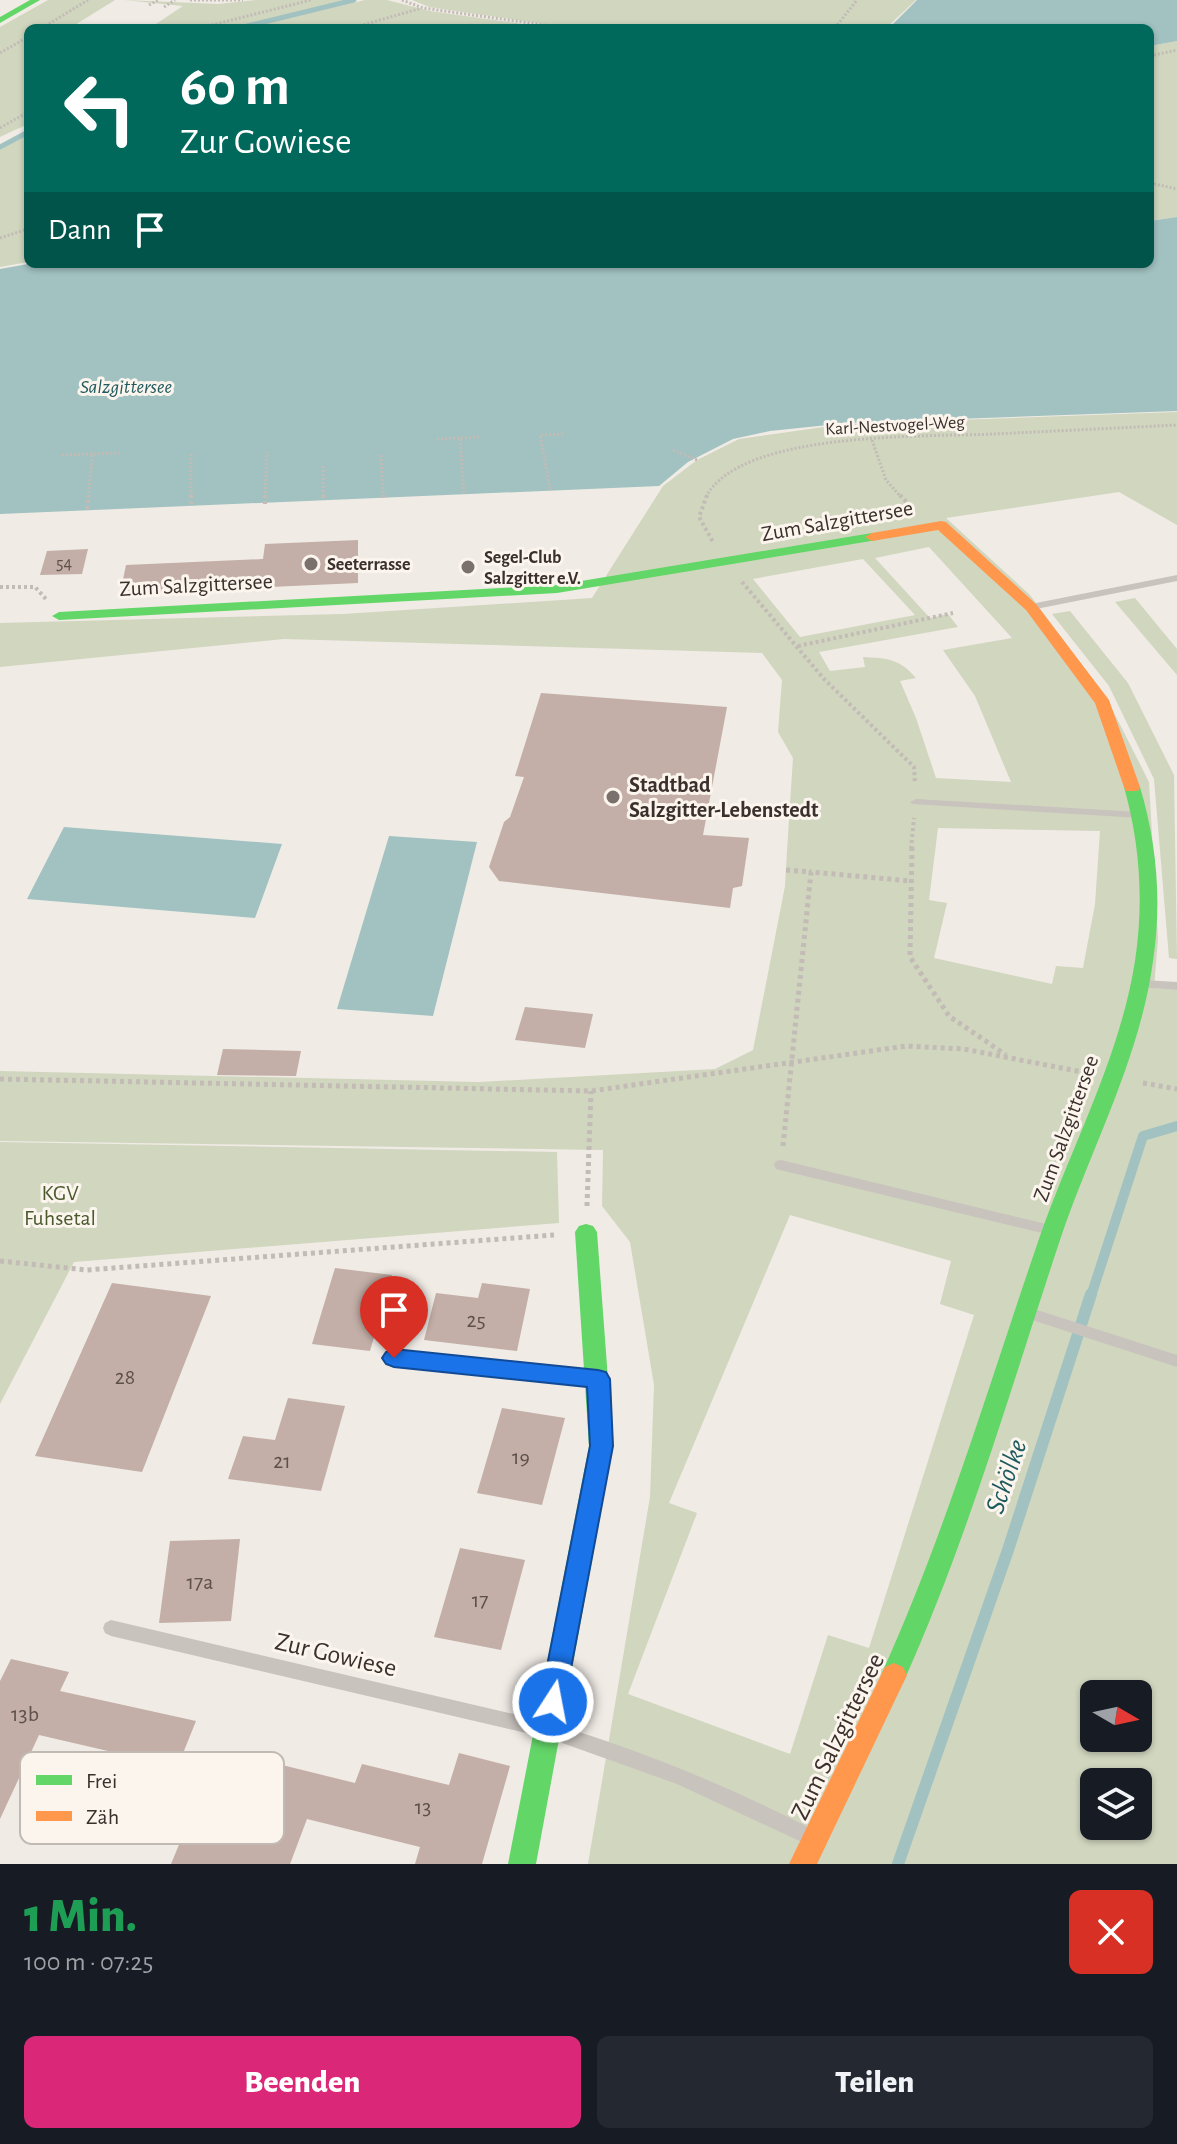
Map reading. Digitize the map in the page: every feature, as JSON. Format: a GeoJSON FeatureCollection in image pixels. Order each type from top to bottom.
{"type":"FeatureCollection","features":[{"type":"Feature","properties":{"kind":"street"},"geometry":{"type":"LineString","coordinates":[[0,20],[9,10],[36,0]]}},
{"type":"Feature","properties":{"kind":"street","name":"Zum Salzgittersee"},"geometry":{"type":"LineString","coordinates":[[59,616],[557,589],[941,525],[1031,607],[1103,703],[1142,815],[1149,898],[1140,984],[1111,1078],[1053,1231],[927,1607],[803,1864]]}},
{"type":"Feature","properties":{"kind":"street"},"geometry":{"type":"LineString","coordinates":[[522,1864],[601,1446],[586,1232]]}},
{"type":"Feature","properties":{"kind":"lane"},"geometry":{"type":"LineString","coordinates":[[1031,607],[1177,578]]}},
{"type":"Feature","properties":{"kind":"lane"},"geometry":{"type":"LineString","coordinates":[[916,802],[1142,815]]}},
{"type":"Feature","properties":{"kind":"lane"},"geometry":{"type":"LineString","coordinates":[[1140,984],[1177,986]]}},
{"type":"Feature","properties":{"kind":"lane"},"geometry":{"type":"LineString","coordinates":[[781,1165],[1053,1231]]}},
{"type":"Feature","properties":{"kind":"lane"},"geometry":{"type":"LineString","coordinates":[[1028,1313],[1177,1361]]}},
{"type":"Feature","properties":{"kind":"lane"},"geometry":{"type":"LineString","coordinates":[[394,1358],[598,1379]]}},
{"type":"Feature","properties":{"kind":"lane","name":"Zur Gowiese"},"geometry":{"type":"LineString","coordinates":[[111,1628],[548,1730],[624,1754],[746,1803],[816,1840]]}},
{"type":"Feature","properties":{"kind":"path"},"geometry":{"type":"LineString","coordinates":[[49,24],[88,0]]}},
{"type":"Feature","properties":{"kind":"path"},"geometry":{"type":"LineString","coordinates":[[149,5],[158,0]]}},
{"type":"Feature","properties":{"kind":"path"},"geometry":{"type":"LineString","coordinates":[[164,7],[175,0]]}},
{"type":"Feature","properties":{"kind":"path"},"geometry":{"type":"LineString","coordinates":[[190,0],[243,0]]}},
{"type":"Feature","properties":{"kind":"path"},"geometry":{"type":"LineString","coordinates":[[216,24],[311,0]]}},
{"type":"Feature","properties":{"kind":"path"},"geometry":{"type":"LineString","coordinates":[[402,0],[423,8],[537,24]]}},
{"type":"Feature","properties":{"kind":"path"},"geometry":{"type":"LineString","coordinates":[[838,24],[857,0]]}},
{"type":"Feature","properties":{"kind":"path"},"geometry":{"type":"LineString","coordinates":[[366,24],[423,8]]}},
{"type":"Feature","properties":{"kind":"path"},"geometry":{"type":"LineString","coordinates":[[0,53],[24,39]]}},
{"type":"Feature","properties":{"kind":"path"},"geometry":{"type":"LineString","coordinates":[[1154,55],[1177,50]]}},
{"type":"Feature","properties":{"kind":"path"},"geometry":{"type":"LineString","coordinates":[[0,128],[24,114]]}},
{"type":"Feature","properties":{"kind":"path"},"geometry":{"type":"LineString","coordinates":[[1154,184],[1177,189]]}},
{"type":"Feature","properties":{"kind":"path"},"geometry":{"type":"LineString","coordinates":[[0,238],[24,230]]}},
{"type":"Feature","properties":{"kind":"path","name":"Karl-Nestvogel-Weg"},"geometry":{"type":"LineString","coordinates":[[725,563],[699,517],[709,491],[720,479],[781,452],[814,444],[871,440],[1177,425]]}},
{"type":"Feature","properties":{"kind":"path"},"geometry":{"type":"LineString","coordinates":[[550,489],[540,435],[565,434]]}},
{"type":"Feature","properties":{"kind":"path"},"geometry":{"type":"LineString","coordinates":[[437,439],[481,437]]}},
{"type":"Feature","properties":{"kind":"path"},"geometry":{"type":"LineString","coordinates":[[460,439],[464,494]]}},
{"type":"Feature","properties":{"kind":"path"},"geometry":{"type":"LineString","coordinates":[[871,440],[886,480],[930,527]]}},
{"type":"Feature","properties":{"kind":"path"},"geometry":{"type":"LineString","coordinates":[[673,450],[697,460]]}},
{"type":"Feature","properties":{"kind":"path"},"geometry":{"type":"LineString","coordinates":[[265,504],[267,452]]}},
{"type":"Feature","properties":{"kind":"path"},"geometry":{"type":"LineString","coordinates":[[62,455],[119,453]]}},
{"type":"Feature","properties":{"kind":"path"},"geometry":{"type":"LineString","coordinates":[[87,509],[93,454]]}},
{"type":"Feature","properties":{"kind":"path"},"geometry":{"type":"LineString","coordinates":[[191,454],[191,506]]}},
{"type":"Feature","properties":{"kind":"path"},"geometry":{"type":"LineString","coordinates":[[381,455],[383,498]]}},
{"type":"Feature","properties":{"kind":"path"},"geometry":{"type":"LineString","coordinates":[[323,466],[323,501]]}},
{"type":"Feature","properties":{"kind":"path"},"geometry":{"type":"LineString","coordinates":[[725,563],[798,646],[812,657],[824,679],[914,767],[916,802],[910,957],[949,1016],[1010,1057]]}},
{"type":"Feature","properties":{"kind":"path"},"geometry":{"type":"LineString","coordinates":[[0,587],[35,587],[59,616]]}},
{"type":"Feature","properties":{"kind":"path"},"geometry":{"type":"LineString","coordinates":[[798,646],[953,613]]}},
{"type":"Feature","properties":{"kind":"path"},"geometry":{"type":"LineString","coordinates":[[786,870],[911,881]]}},
{"type":"Feature","properties":{"kind":"path"},"geometry":{"type":"LineString","coordinates":[[781,1165],[789,1062],[811,872]]}},
{"type":"Feature","properties":{"kind":"path"},"geometry":{"type":"LineString","coordinates":[[0,1079],[591,1091],[906,1046],[964,1049],[1111,1078]]}},
{"type":"Feature","properties":{"kind":"path"},"geometry":{"type":"LineString","coordinates":[[0,1261],[87,1270],[586,1232],[591,1091]]}},
{"type":"Feature","properties":{"kind":"green space"},"geometry":{"type":"Polygon","coordinates":[[[48,0],[115,0],[76,24],[24,24],[24,126],[0,137],[0,27],[48,0]]]}},
{"type":"Feature","properties":{"kind":"green space"},"geometry":{"type":"Polygon","coordinates":[[[124,0],[218,4],[256,0],[349,0],[251,24],[156,24],[183,6],[124,0]]]}},
{"type":"Feature","properties":{"kind":"green space"},"geometry":{"type":"Polygon","coordinates":[[[365,0],[387,0],[430,11],[523,24],[264,24],[365,0]]]}},
{"type":"Feature","properties":{"kind":"green space"},"geometry":{"type":"Polygon","coordinates":[[[412,0],[916,0],[890,24],[544,24],[429,7],[412,0]]]}},
{"type":"Feature","properties":{"kind":"green space"},"geometry":{"type":"Polygon","coordinates":[[[1177,41],[1177,217],[1154,220],[1154,45],[1177,41]]]}},
{"type":"Feature","properties":{"kind":"green space"},"geometry":{"type":"Polygon","coordinates":[[[24,136],[24,263],[0,267],[0,149],[24,136]]]}},
{"type":"Feature","properties":{"kind":"green space"},"geometry":{"type":"Polygon","coordinates":[[[1177,412],[1177,525],[1119,492],[946,518],[1030,595],[1107,699],[1149,782],[1158,939],[1154,988],[1177,990],[1177,1864],[588,1864],[650,1497],[654,1385],[630,1242],[602,1206],[603,1150],[0,1141],[0,1071],[479,1082],[715,1069],[753,1050],[785,886],[793,758],[778,732],[782,680],[762,653],[284,639],[0,667],[0,623],[343,614],[592,598],[663,486],[697,460],[739,439],[845,424],[1177,412]],[[929,547],[875,558],[930,618],[948,614],[958,627],[819,652],[830,671],[865,667],[863,657],[899,663],[916,678],[900,681],[936,778],[1011,782],[975,696],[943,650],[1012,638],[929,547]],[[863,559],[753,579],[800,637],[915,615],[863,559]],[[938,828],[929,900],[947,903],[934,958],[1052,984],[1056,966],[1083,968],[1095,904],[1100,831],[938,828]],[[790,1215],[669,1503],[697,1513],[628,1694],[790,1754],[828,1635],[869,1648],[974,1315],[940,1304],[951,1261],[790,1215]]]}},
{"type":"Feature","properties":{"kind":"green space"},"geometry":{"type":"Polygon","coordinates":[[[1135,598],[1177,649],[1177,675],[1115,602],[1135,598]]]}},
{"type":"Feature","properties":{"kind":"green space"},"geometry":{"type":"Polygon","coordinates":[[[1070,611],[1128,683],[1174,775],[1177,959],[1169,958],[1154,779],[1109,686],[1052,614],[1070,611]]]}},
{"type":"Feature","properties":{"kind":"green space","name":"KGV Fuhsetal"},"geometry":{"type":"Polygon","coordinates":[[[0,1142],[557,1152],[559,1223],[74,1262],[0,1404],[0,1142]]]}},
{"type":"Feature","properties":{"kind":"water"},"geometry":{"type":"Polygon","coordinates":[[[917,0],[1177,0],[1177,41],[1154,45],[1154,24],[893,24],[917,0]]]}},
{"type":"Feature","properties":{"kind":"water","name":"Salzgittersee"},"geometry":{"type":"Polygon","coordinates":[[[1177,217],[1177,411],[847,423],[770,431],[733,439],[688,462],[659,486],[0,514],[0,269],[24,265],[24,268],[1154,268],[1154,220],[1177,217]]]}},
{"type":"Feature","properties":{"kind":"water"},"geometry":{"type":"Polygon","coordinates":[[[64,827],[282,844],[255,918],[27,899],[64,827]]]}},
{"type":"Feature","properties":{"kind":"water"},"geometry":{"type":"Polygon","coordinates":[[[389,836],[477,842],[433,1016],[337,1009],[389,836]]]}},
{"type":"Feature","properties":{"kind":"building"},"geometry":{"type":"Polygon","coordinates":[[[358,540],[358,583],[120,594],[126,565],[263,559],[265,544],[358,540]]]}},
{"type":"Feature","properties":{"kind":"building"},"geometry":{"type":"Polygon","coordinates":[[[88,549],[82,574],[40,575],[47,551],[88,549]]]}},
{"type":"Feature","properties":{"kind":"building","name":"Stadtbad Salzgitter-Lebenstedt"},"geometry":{"type":"Polygon","coordinates":[[[541,693],[727,707],[703,835],[749,838],[742,886],[733,888],[730,908],[499,881],[489,867],[524,777],[515,776],[541,693]]]}},
{"type":"Feature","properties":{"kind":"building"},"geometry":{"type":"Polygon","coordinates":[[[525,1007],[593,1014],[585,1048],[515,1040],[525,1007]]]}},
{"type":"Feature","properties":{"kind":"building"},"geometry":{"type":"Polygon","coordinates":[[[223,1049],[301,1051],[296,1076],[217,1075],[223,1049]]]}},
{"type":"Feature","properties":{"kind":"building"},"geometry":{"type":"Polygon","coordinates":[[[335,1268],[392,1275],[370,1351],[312,1344],[335,1268]]]}},
{"type":"Feature","properties":{"kind":"building"},"geometry":{"type":"Polygon","coordinates":[[[112,1283],[211,1296],[142,1472],[35,1456],[112,1283]]]}},
{"type":"Feature","properties":{"kind":"building"},"geometry":{"type":"Polygon","coordinates":[[[482,1283],[530,1289],[517,1351],[424,1340],[436,1293],[478,1298],[482,1283]]]}},
{"type":"Feature","properties":{"kind":"building"},"geometry":{"type":"Polygon","coordinates":[[[288,1398],[345,1406],[321,1491],[228,1479],[243,1436],[275,1440],[288,1398]]]}},
{"type":"Feature","properties":{"kind":"building"},"geometry":{"type":"Polygon","coordinates":[[[502,1408],[565,1418],[542,1505],[477,1493],[502,1408]]]}},
{"type":"Feature","properties":{"kind":"building"},"geometry":{"type":"Polygon","coordinates":[[[240,1539],[231,1621],[159,1623],[170,1541],[240,1539]]]}},
{"type":"Feature","properties":{"kind":"building"},"geometry":{"type":"Polygon","coordinates":[[[460,1548],[525,1560],[501,1650],[434,1637],[460,1548]]]}},
{"type":"Feature","properties":{"kind":"building"},"geometry":{"type":"Polygon","coordinates":[[[11,1659],[69,1672],[60,1691],[196,1721],[184,1752],[112,1752],[39,1735],[31,1752],[20,1752],[20,1776],[0,1819],[0,1681],[11,1659]]]}},
{"type":"Feature","properties":{"kind":"building"},"geometry":{"type":"Polygon","coordinates":[[[459,1753],[510,1766],[482,1864],[415,1864],[420,1847],[307,1819],[290,1864],[171,1864],[179,1844],[284,1844],[284,1765],[355,1783],[362,1764],[449,1785],[459,1753]]]}},
{"type":"Feature","properties":{"kind":"waterway"},"geometry":{"type":"LineString","coordinates":[[255,24],[354,0]]}},
{"type":"Feature","properties":{"kind":"waterway"},"geometry":{"type":"LineString","coordinates":[[0,147],[24,134]]}},
{"type":"Feature","properties":{"kind":"waterway","name":"Schölke"},"geometry":{"type":"LineString","coordinates":[[1091,1296],[1143,1136],[1177,1126]]}},
{"type":"Feature","properties":{"kind":"waterway","name":"Schölke"},"geometry":{"type":"LineString","coordinates":[[898,1864],[1008,1550],[1091,1294]]}},
{"type":"Feature","properties":{"kind":"traffic: fast"},"geometry":{"type":"LineString","coordinates":[[0,20],[36,0]]}},
{"type":"Feature","properties":{"kind":"traffic: fast"},"geometry":{"type":"LineString","coordinates":[[59,616],[557,589],[872,537]]}},
{"type":"Feature","properties":{"kind":"traffic: fast"},"geometry":{"type":"LineString","coordinates":[[894,1675],[960,1514],[1051,1236],[1132,1017],[1144,961],[1149,910],[1144,834],[1132,787]]}},
{"type":"Feature","properties":{"kind":"traffic: fast"},"geometry":{"type":"LineString","coordinates":[[522,1864],[601,1446],[586,1232]]}},
{"type":"Feature","properties":{"kind":"traffic: slow"},"geometry":{"type":"LineString","coordinates":[[872,537],[941,525],[1031,607],[1103,703],[1132,787]]}},
{"type":"Feature","properties":{"kind":"traffic: slow"},"geometry":{"type":"LineString","coordinates":[[803,1864],[894,1675]]}},
{"type":"Feature","properties":{"kind":"place","name":"Seeterrasse"},"geometry":{"type":"Point","coordinates":[311,564]}},
{"type":"Feature","properties":{"kind":"place","name":"Segel-Club Salzgitter e.V."},"geometry":{"type":"Point","coordinates":[468,567]}},
{"type":"Feature","properties":{"kind":"place","name":"Stadtbad Salzgitter-Lebenstedt"},"geometry":{"type":"Point","coordinates":[613,797]}},
{"type":"Feature","properties":{"kind":"route"},"geometry":{"type":"LineString","coordinates":[[394,1358],[598,1379],[601,1446],[553,1702]]}}]}
